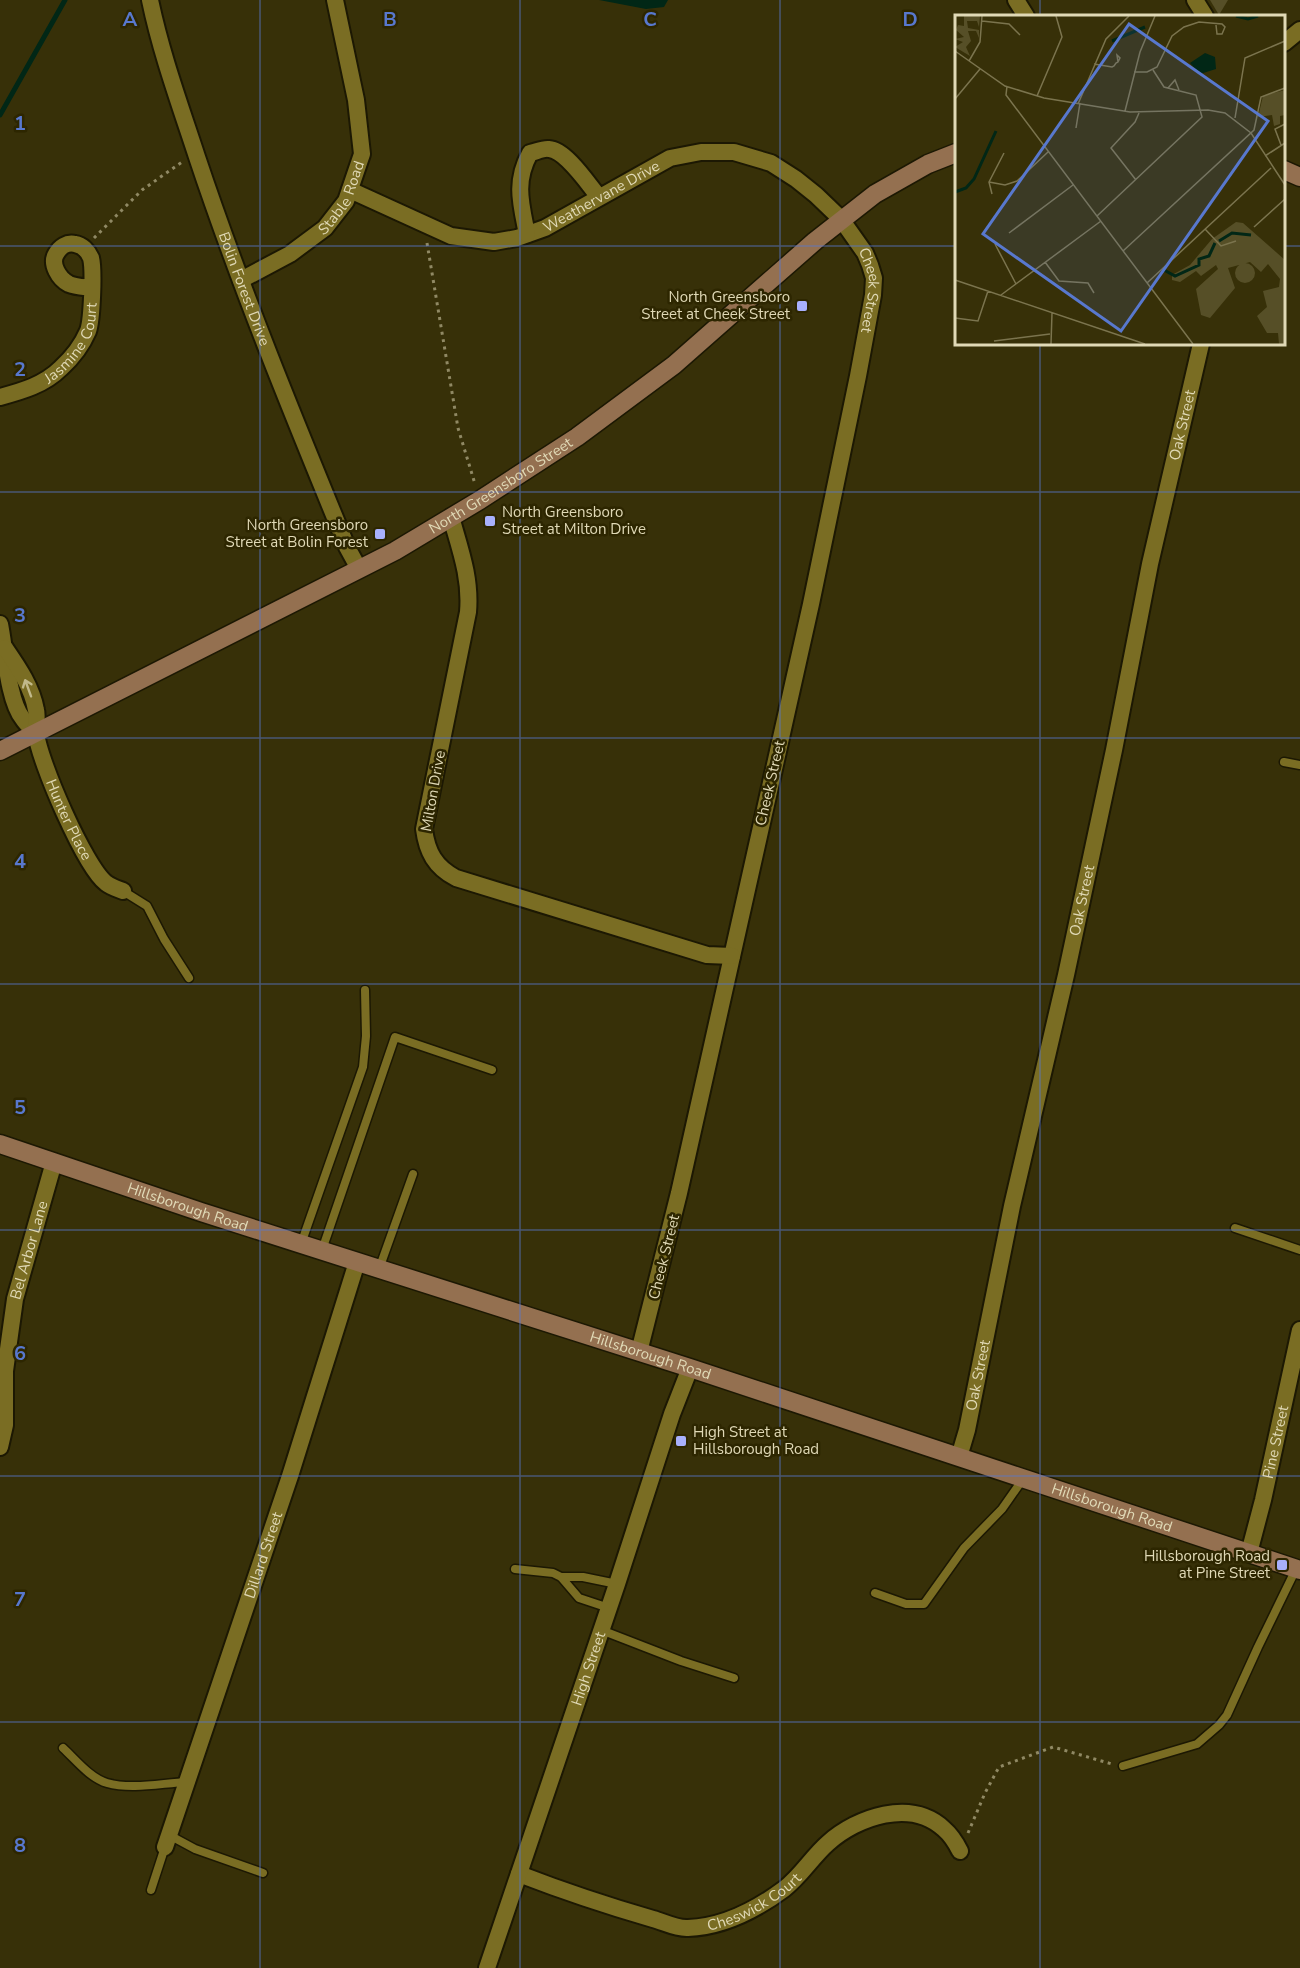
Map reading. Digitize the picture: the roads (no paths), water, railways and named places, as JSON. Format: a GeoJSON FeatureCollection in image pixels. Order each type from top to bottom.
{"type":"FeatureCollection","features":[{"type":"Feature","properties":{"kind":"street","name":"Bolin Forest Drive"},"geometry":{"type":"LineString","coordinates":[[150,0],[196,153],[269,357],[347,547],[359,569]]}},
{"type":"Feature","properties":{"kind":"street","name":"Stable Road"},"geometry":{"type":"LineString","coordinates":[[241,280],[290,254],[325,228],[346,201],[350,190],[362,154],[356,100],[335,0]]}},
{"type":"Feature","properties":{"kind":"street"},"geometry":{"type":"LineString","coordinates":[[1016,0],[1025,15]]}},
{"type":"Feature","properties":{"kind":"street"},"geometry":{"type":"LineString","coordinates":[[1195,0],[1204,15]]}},
{"type":"Feature","properties":{"kind":"street"},"geometry":{"type":"LineString","coordinates":[[1285,41],[1300,30]]}},
{"type":"Feature","properties":{"kind":"street"},"geometry":{"type":"LineString","coordinates":[[527,234],[520,195],[520,179],[530,153],[547,148],[558,151],[599,197]]}},
{"type":"Feature","properties":{"kind":"street","name":"Weathervane Drive"},"geometry":{"type":"LineString","coordinates":[[350,190],[451,236],[494,242],[527,234],[564,219],[670,158],[701,152],[734,152],[771,163],[796,179],[841,219]]}},
{"type":"Feature","properties":{"kind":"street","name":"North Greensboro Street"},"geometry":{"type":"LineString","coordinates":[[0,751],[395,551],[480,500],[577,437],[674,365],[841,219],[875,194],[928,164],[955,154]]}},
{"type":"Feature","properties":{"kind":"street"},"geometry":{"type":"LineString","coordinates":[[1285,170],[1300,177]]}},
{"type":"Feature","properties":{"kind":"street","name":"Cheek Street"},"geometry":{"type":"LineString","coordinates":[[639,1352],[679,1193],[811,604],[873,295],[874,278],[865,253],[841,219]]}},
{"type":"Feature","properties":{"kind":"street","name":"Jasmine Court"},"geometry":{"type":"LineString","coordinates":[[0,397],[33,388],[61,369],[89,329],[92,288],[91,259],[84,248],[76,244],[68,244],[60,248],[55,255],[54,267],[69,284],[92,288]]}},
{"type":"Feature","properties":{"kind":"street","name":"Oak Street"},"geometry":{"type":"LineString","coordinates":[[959,1457],[967,1430],[1012,1206],[1066,975],[1114,750],[1150,564],[1201,345]]}},
{"type":"Feature","properties":{"kind":"street","name":"Milton Drive"},"geometry":{"type":"LineString","coordinates":[[451,518],[470,591],[468,612],[424,829],[426,846],[432,859],[444,872],[456,878],[707,955],[732,956]]}},
{"type":"Feature","properties":{"kind":"street","name":"Hunter Place"},"geometry":{"type":"LineString","coordinates":[[0,624],[5,648],[24,676],[36,710],[36,733],[46,767],[69,823],[98,874],[107,884],[123,891]]}},
{"type":"Feature","properties":{"kind":"street","name":"Hillsborough Road"},"geometry":{"type":"LineString","coordinates":[[0,1144],[322,1251],[690,1368],[1298,1569]]}},
{"type":"Feature","properties":{"kind":"street","name":"Bel Arbor Lane"},"geometry":{"type":"LineString","coordinates":[[0,1447],[5,1425],[5,1371],[15,1299],[54,1162]]}},
{"type":"Feature","properties":{"kind":"street","name":"Dillard Street"},"geometry":{"type":"LineString","coordinates":[[167,1841],[290,1476],[357,1262]]}},
{"type":"Feature","properties":{"kind":"street","name":"Pine Street"},"geometry":{"type":"LineString","coordinates":[[1249,1553],[1263,1500],[1300,1330]]}},
{"type":"Feature","properties":{"kind":"street","name":"High Street"},"geometry":{"type":"LineString","coordinates":[[487,1968],[672,1414],[690,1368]]}},
{"type":"Feature","properties":{"kind":"street","name":"Cheswick Court"},"geometry":{"type":"LineString","coordinates":[[519,1874],[622,1910],[686,1929],[717,1923],[763,1904],[801,1874],[826,1845],[842,1832],[880,1815],[914,1814],[934,1821],[945,1829],[960,1851]]}},
{"type":"Feature","properties":{"kind":"lane"},"geometry":{"type":"LineString","coordinates":[[1284,762],[1300,765]]}},
{"type":"Feature","properties":{"kind":"lane"},"geometry":{"type":"LineString","coordinates":[[123,891],[147,906],[164,939],[189,978]]}},
{"type":"Feature","properties":{"kind":"lane"},"geometry":{"type":"LineString","coordinates":[[301,1244],[363,1067],[366,1036],[365,990]]}},
{"type":"Feature","properties":{"kind":"lane"},"geometry":{"type":"LineString","coordinates":[[322,1251],[395,1037],[492,1070]]}},
{"type":"Feature","properties":{"kind":"lane"},"geometry":{"type":"LineString","coordinates":[[379,1269],[413,1174]]}},
{"type":"Feature","properties":{"kind":"lane"},"geometry":{"type":"LineString","coordinates":[[1235,1228],[1300,1250]]}},
{"type":"Feature","properties":{"kind":"lane"},"geometry":{"type":"LineString","coordinates":[[875,1593],[906,1604],[924,1604],[964,1548],[1002,1509],[1023,1478]]}},
{"type":"Feature","properties":{"kind":"lane"},"geometry":{"type":"LineString","coordinates":[[515,1569],[552,1573],[561,1577],[583,1577],[617,1584]]}},
{"type":"Feature","properties":{"kind":"lane"},"geometry":{"type":"LineString","coordinates":[[1123,1766],[1197,1744],[1220,1725],[1298,1569]]}},
{"type":"Feature","properties":{"kind":"lane"},"geometry":{"type":"LineString","coordinates":[[561,1577],[579,1598],[609,1608]]}},
{"type":"Feature","properties":{"kind":"lane"},"geometry":{"type":"LineString","coordinates":[[601,1630],[681,1661],[734,1678]]}},
{"type":"Feature","properties":{"kind":"lane"},"geometry":{"type":"LineString","coordinates":[[63,1748],[88,1772],[106,1783],[133,1785],[187,1782]]}},
{"type":"Feature","properties":{"kind":"lane"},"geometry":{"type":"LineString","coordinates":[[151,1890],[167,1841],[263,1873]]}},
{"type":"Feature","properties":{"kind":"waterway"},"geometry":{"type":"LineString","coordinates":[[0,115],[65,0]]}},
{"type":"Feature","properties":{"kind":"place","name":"North Greensboro Street at Cheek Street"},"geometry":{"type":"Point","coordinates":[802,306]}},
{"type":"Feature","properties":{"kind":"place","name":"North Greensboro Street at Milton Drive"},"geometry":{"type":"Point","coordinates":[490,521]}},
{"type":"Feature","properties":{"kind":"place","name":"North Greensboro Street at Bolin Forest"},"geometry":{"type":"Point","coordinates":[380,534]}},
{"type":"Feature","properties":{"kind":"place","name":"High Street at Hillsborough Road"},"geometry":{"type":"Point","coordinates":[681,1441]}},
{"type":"Feature","properties":{"kind":"place","name":"Hillsborough Road at Pine Street"},"geometry":{"type":"Point","coordinates":[1282,1565]}}]}
